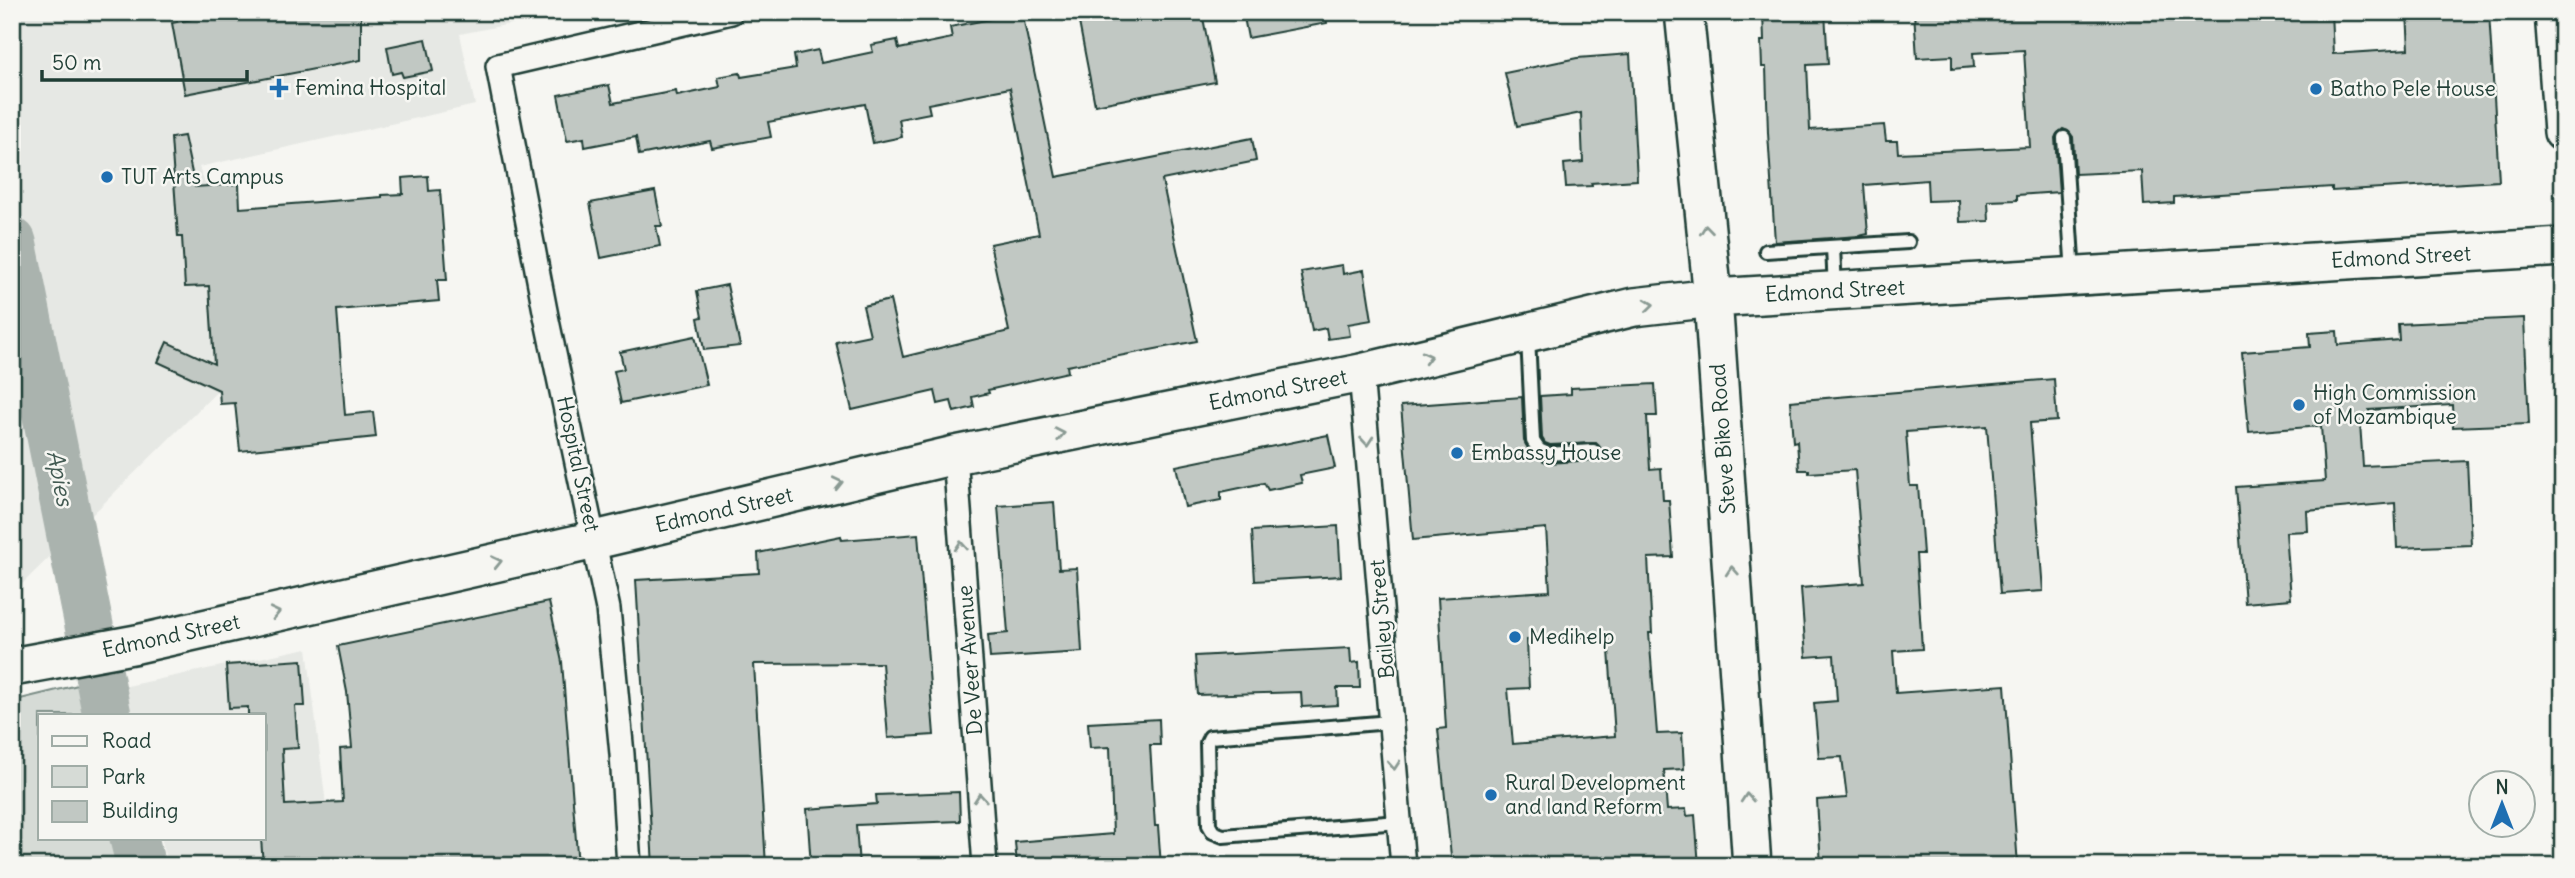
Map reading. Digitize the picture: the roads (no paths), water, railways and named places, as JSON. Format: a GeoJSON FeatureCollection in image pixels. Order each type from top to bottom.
{"type":"FeatureCollection","features":[{"type":"Feature","properties":{"kind":"main road","name":"Steve Biko Road"},"geometry":{"type":"LineString","coordinates":[[1684,12],[1713,298],[1752,866]]}},
{"type":"Feature","properties":{"kind":"main road"},"geometry":{"type":"LineString","coordinates":[[1693,99],[1708,12]]}},
{"type":"Feature","properties":{"kind":"main road"},"geometry":{"type":"LineString","coordinates":[[2554,12],[2563,132]]}},
{"type":"Feature","properties":{"kind":"main road","name":"Edmond Street"},"geometry":{"type":"LineString","coordinates":[[12,667],[136,644],[955,455],[1361,373],[1634,307],[1713,298],[2563,247]]}},
{"type":"Feature","properties":{"kind":"street","name":"Hospital Street"},"geometry":{"type":"LineString","coordinates":[[629,866],[622,754],[608,609],[546,316],[498,66],[732,12]]}},
{"type":"Feature","properties":{"kind":"street","name":"Bailey Street"},"geometry":{"type":"LineString","coordinates":[[1361,373],[1403,866]]}},
{"type":"Feature","properties":{"kind":"street","name":"De Veer Avenue"},"geometry":{"type":"LineString","coordinates":[[955,455],[985,866]]}},
{"type":"Feature","properties":{"kind":"lane"},"geometry":{"type":"LineString","coordinates":[[2064,138],[2074,277]]}},
{"type":"Feature","properties":{"kind":"lane"},"geometry":{"type":"LineString","coordinates":[[1766,251],[1908,242]]}},
{"type":"Feature","properties":{"kind":"lane"},"geometry":{"type":"LineString","coordinates":[[1833,247],[1835,291]]}},
{"type":"Feature","properties":{"kind":"lane"},"geometry":{"type":"LineString","coordinates":[[1527,333],[1533,441],[1539,450],[1548,454],[1593,451]]}},
{"type":"Feature","properties":{"kind":"lane"},"geometry":{"type":"LineString","coordinates":[[1390,722],[1210,737],[1207,743],[1209,825],[1213,832],[1223,836],[1399,822]]}},
{"type":"Feature","properties":{"kind":"waterway","name":"Apies"},"geometry":{"type":"LineString","coordinates":[[12,242],[107,714]]}},
{"type":"Feature","properties":{"kind":"waterway","name":"Apies"},"geometry":{"type":"LineString","coordinates":[[134,840],[141,866]]}},
{"type":"Feature","properties":{"kind":"place","name":"Femina Hospital"},"geometry":{"type":"Point","coordinates":[279,88]}},
{"type":"Feature","properties":{"kind":"place","name":"Batho Pele House"},"geometry":{"type":"Point","coordinates":[2316,89]}},
{"type":"Feature","properties":{"kind":"place","name":"TUT Arts Campus"},"geometry":{"type":"Point","coordinates":[107,177]}},
{"type":"Feature","properties":{"kind":"place","name":"High Commission of Mozambique"},"geometry":{"type":"Point","coordinates":[2299,405]}},
{"type":"Feature","properties":{"kind":"place","name":"Embassy House"},"geometry":{"type":"Point","coordinates":[1457,453]}},
{"type":"Feature","properties":{"kind":"place","name":"Medihelp"},"geometry":{"type":"Point","coordinates":[1515,637]}},
{"type":"Feature","properties":{"kind":"place","name":"Rural Development and land Reform"},"geometry":{"type":"Point","coordinates":[1491,795]}}]}
